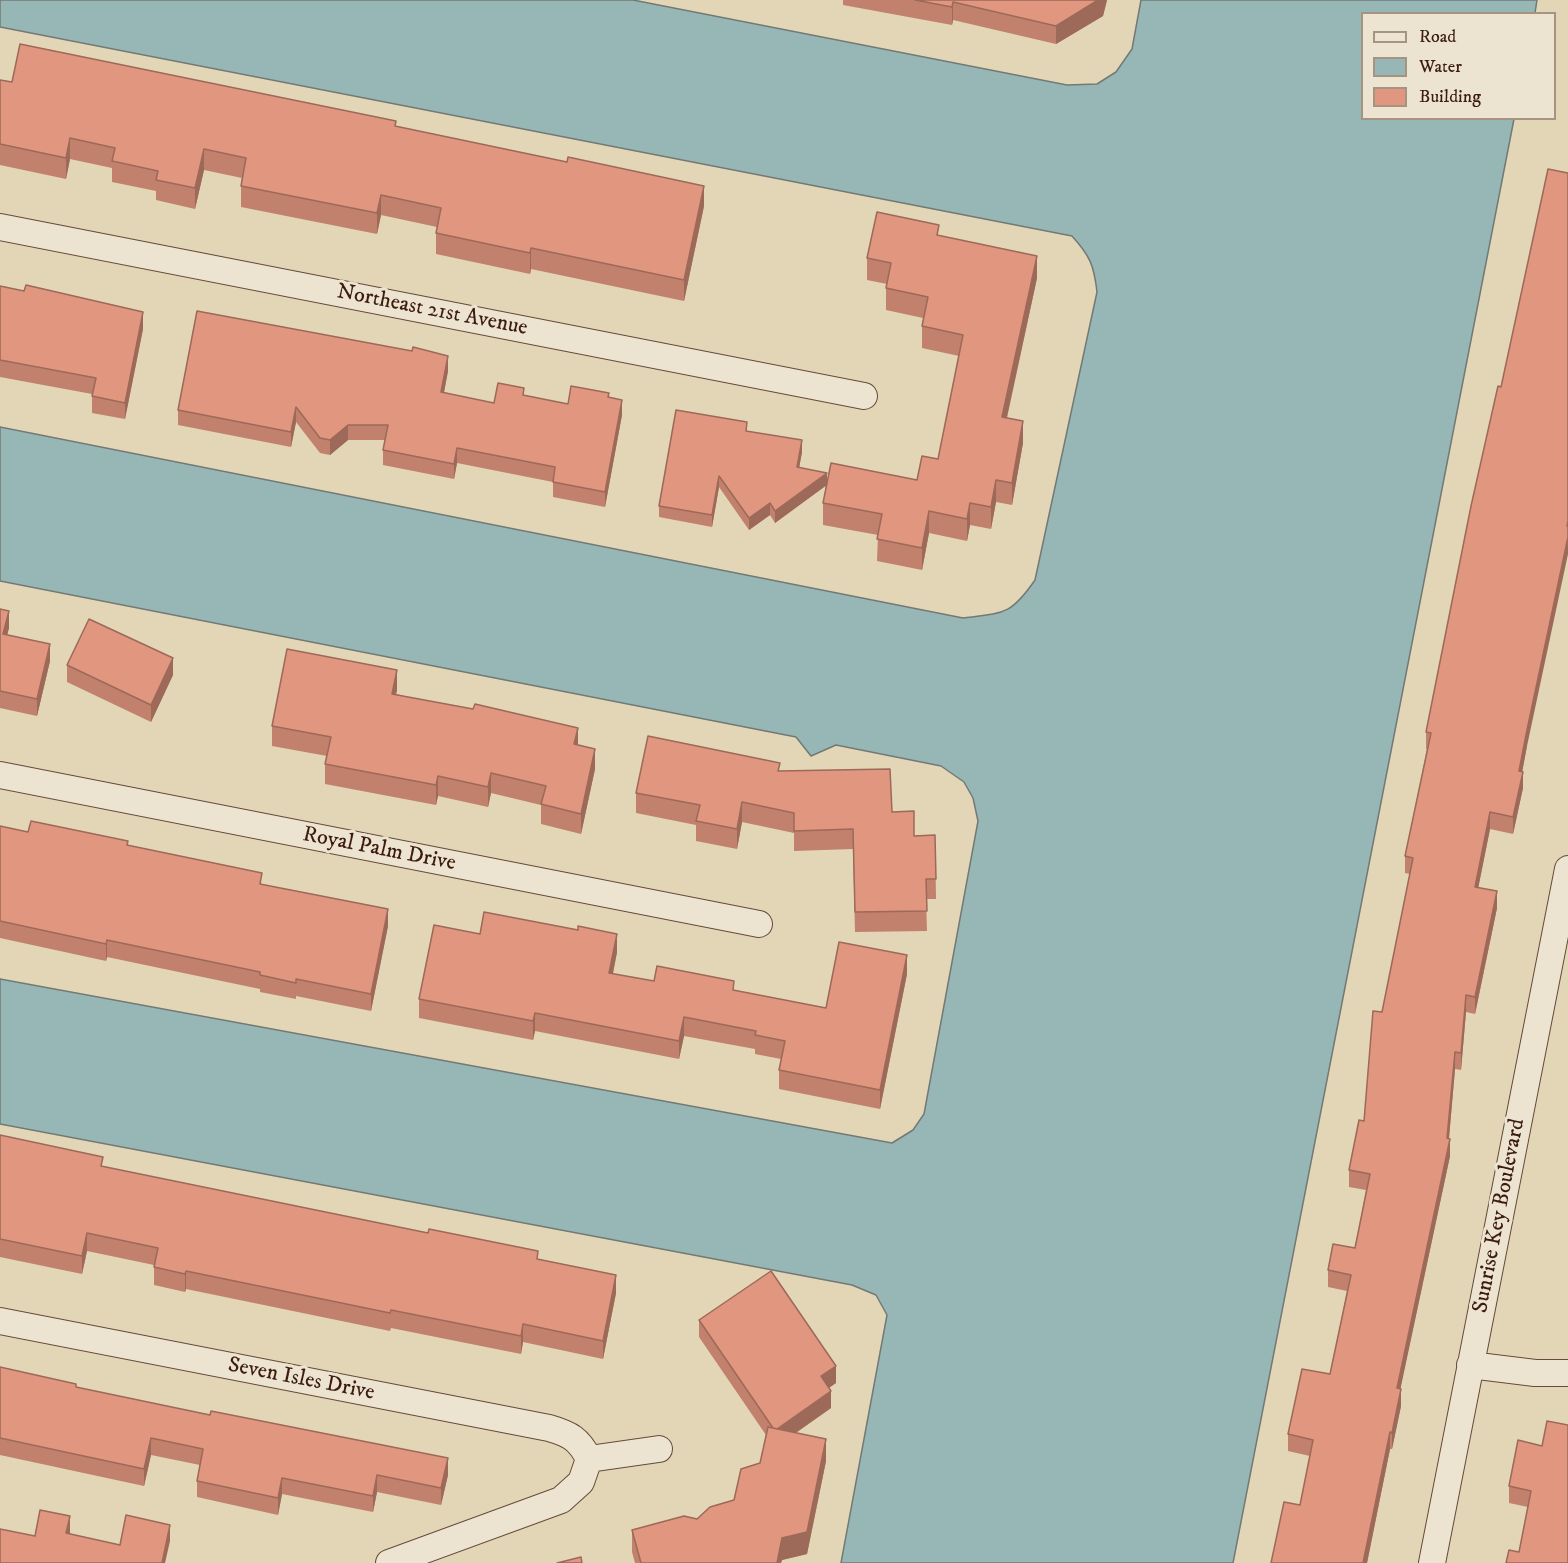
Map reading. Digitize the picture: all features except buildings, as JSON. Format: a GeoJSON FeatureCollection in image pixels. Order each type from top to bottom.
{"type":"FeatureCollection","features":[{"type":"Feature","properties":{"kind":"street","name":"Northeast 21st Avenue"},"geometry":{"type":"LineString","coordinates":[[0,227],[864,396]]}},
{"type":"Feature","properties":{"kind":"street","name":"Royal Palm Drive"},"geometry":{"type":"LineString","coordinates":[[0,775],[759,924]]}},
{"type":"Feature","properties":{"kind":"street","name":"Sunrise Key Boulevard"},"geometry":{"type":"LineString","coordinates":[[1432,1563],[1568,869]]}},
{"type":"Feature","properties":{"kind":"street","name":"Seven Isles Drive"},"geometry":{"type":"LineString","coordinates":[[0,1321],[549,1428],[568,1434],[583,1447],[590,1459]]}},
{"type":"Feature","properties":{"kind":"street"},"geometry":{"type":"LineString","coordinates":[[1470,1365],[1535,1373],[1568,1373]]}},
{"type":"Feature","properties":{"kind":"street"},"geometry":{"type":"LineString","coordinates":[[389,1563],[561,1500],[581,1482],[590,1459],[659,1449]]}},
{"type":"Feature","properties":{"kind":"water"},"geometry":{"type":"Polygon","coordinates":[[[0,0],[633,0],[1067,85],[1097,84],[1116,72],[1132,49],[1141,0],[1537,0],[1535,12],[1361,12],[1361,120],[1514,120],[1233,1563],[841,1563],[887,1315],[876,1295],[852,1285],[0,1124],[0,979],[892,1143],[913,1130],[924,1114],[978,821],[973,798],[964,782],[941,766],[836,745],[811,756],[796,737],[0,581],[0,427],[963,618],[997,613],[1019,600],[1035,580],[1097,292],[1090,261],[1083,249],[1072,236],[0,27],[0,0]]]}}]}
